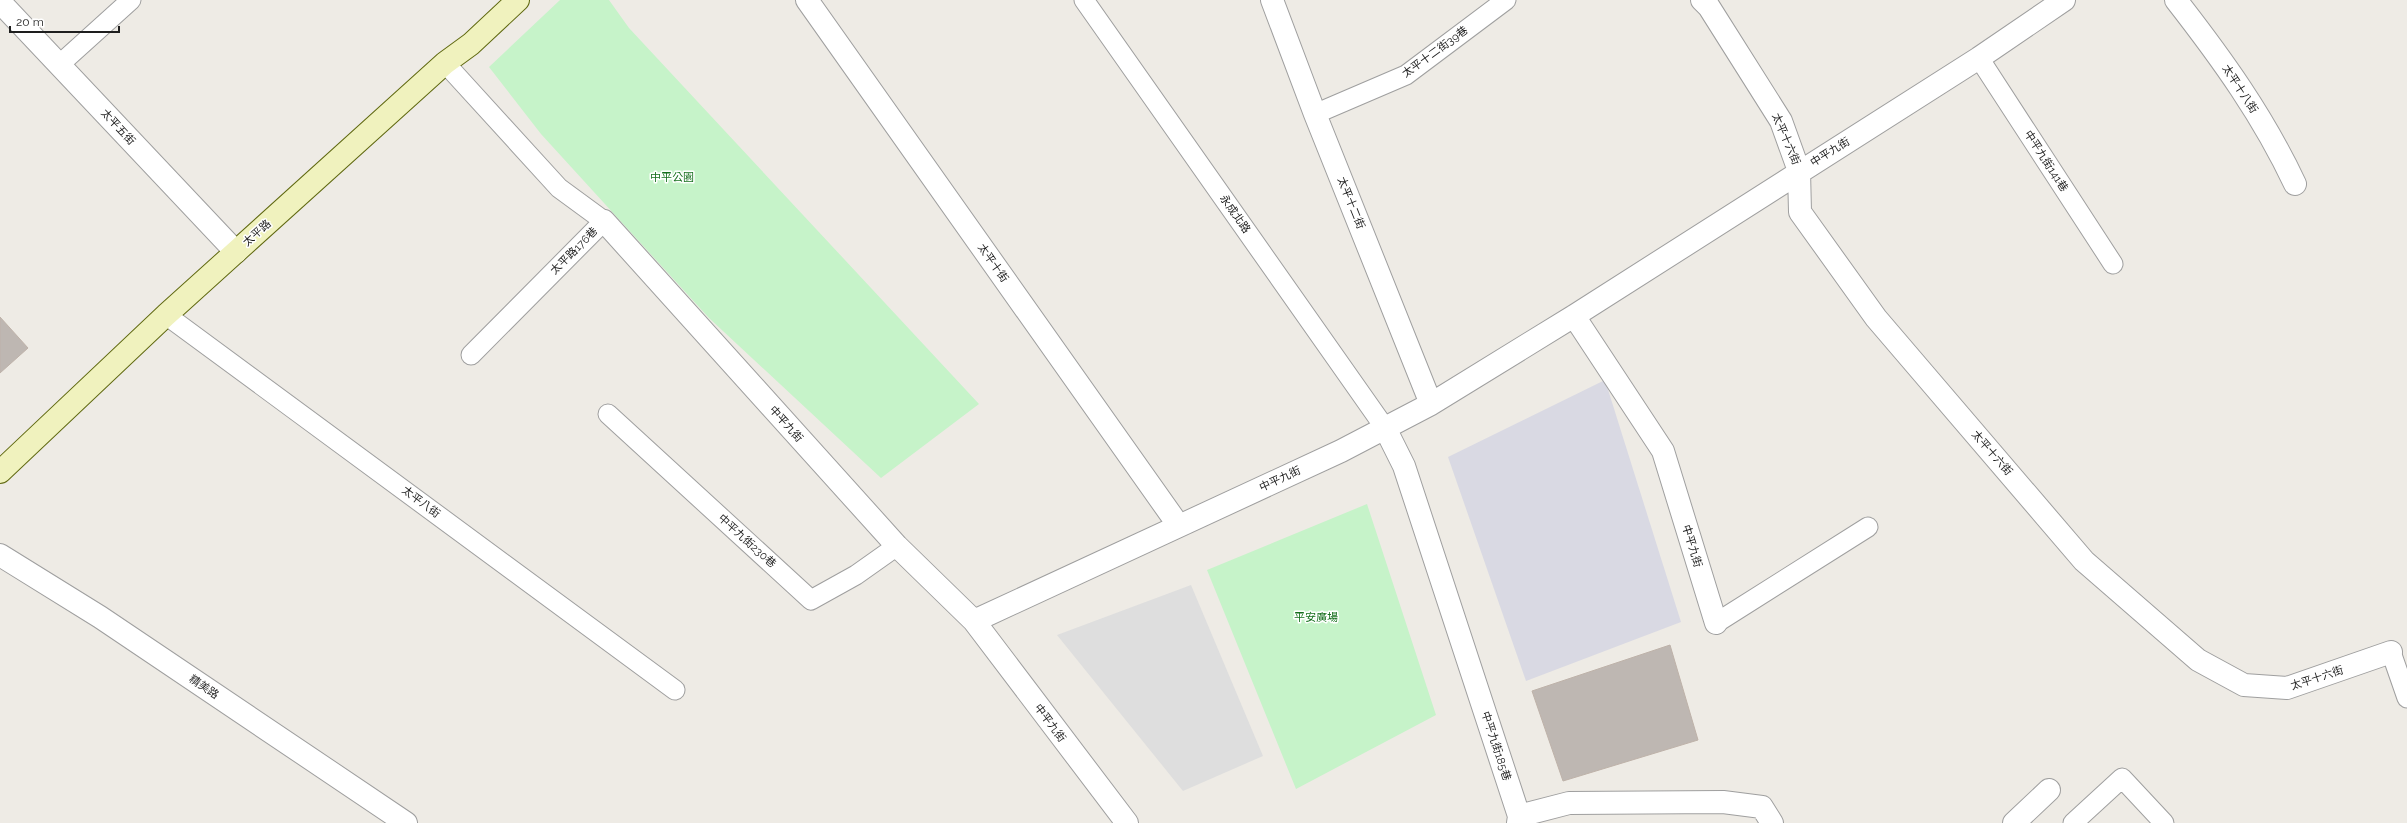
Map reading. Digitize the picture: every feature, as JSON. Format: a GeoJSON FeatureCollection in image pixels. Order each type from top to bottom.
{"type":"FeatureCollection","features":[{"type":"Feature","properties":{"kind":"street","name":"太平路"},"geometry":{"type":"LineString","coordinates":[[0,472],[166,315],[446,63],[471,44],[518,0]]}},
{"type":"Feature","properties":{"kind":"street","name":"太平十街"},"geometry":{"type":"LineString","coordinates":[[807,0],[1179,526]]}},
{"type":"Feature","properties":{"kind":"street","name":"太平十二街"},"geometry":{"type":"LineString","coordinates":[[1272,0],[1315,114],[1432,404]]}},
{"type":"Feature","properties":{"kind":"street","name":"太平十六街"},"geometry":{"type":"LineString","coordinates":[[1702,0],[1709,7],[1781,121],[1799,171],[1800,212],[1876,318],[2084,561],[2198,660],[2244,685],[2287,688],[2391,652]]}},
{"type":"Feature","properties":{"kind":"street","name":"中平九街"},"geometry":{"type":"LineString","coordinates":[[974,621],[1341,451],[1432,404],[1574,316],[1799,171],[1979,58],[2064,0]]}},
{"type":"Feature","properties":{"kind":"street","name":"太平十八街"},"geometry":{"type":"LineString","coordinates":[[2176,0],[2215,51],[2274,140],[2295,184]]}},
{"type":"Feature","properties":{"kind":"street","name":"太平五街"},"geometry":{"type":"LineString","coordinates":[[0,2],[236,252]]}},
{"type":"Feature","properties":{"kind":"street","name":"中平九街"},"geometry":{"type":"LineString","coordinates":[[604,221],[897,546],[974,621],[1127,823]]}},
{"type":"Feature","properties":{"kind":"street","name":"中平九街"},"geometry":{"type":"LineString","coordinates":[[1574,316],[1663,451],[1716,623]]}},
{"type":"Feature","properties":{"kind":"street","name":"中平九街185巷"},"geometry":{"type":"LineString","coordinates":[[1385,428],[1404,466],[1519,819],[1568,804],[1723,802],[1762,807],[1772,823]]}},
{"type":"Feature","properties":{"kind":"street","name":"精美路"},"geometry":{"type":"LineString","coordinates":[[0,555],[100,617],[406,823]]}},
{"type":"Feature","properties":{"kind":"street"},"geometry":{"type":"LineString","coordinates":[[2014,823],[2049,790]]}},
{"type":"Feature","properties":{"kind":"lane"},"geometry":{"type":"LineString","coordinates":[[59,65],[131,0]]}},
{"type":"Feature","properties":{"kind":"lane","name":"永成北路"},"geometry":{"type":"LineString","coordinates":[[1084,0],[1385,428]]}},
{"type":"Feature","properties":{"kind":"lane","name":"太平十二街39巷"},"geometry":{"type":"LineString","coordinates":[[1315,114],[1406,75],[1506,0]]}},
{"type":"Feature","properties":{"kind":"lane","name":"中平九街141巷"},"geometry":{"type":"LineString","coordinates":[[1979,58],[2113,264]]}},
{"type":"Feature","properties":{"kind":"lane","name":"太平路176巷"},"geometry":{"type":"LineString","coordinates":[[446,63],[559,188],[604,221],[471,355]]}},
{"type":"Feature","properties":{"kind":"lane","name":"太平八街"},"geometry":{"type":"LineString","coordinates":[[166,315],[675,690]]}},
{"type":"Feature","properties":{"kind":"lane","name":"中平九街230巷"},"geometry":{"type":"LineString","coordinates":[[608,414],[811,600],[856,575],[897,546]]}},
{"type":"Feature","properties":{"kind":"lane","name":"中平九街"},"geometry":{"type":"LineString","coordinates":[[1716,623],[1868,527]]}},
{"type":"Feature","properties":{"kind":"lane","name":"太平十六街"},"geometry":{"type":"LineString","coordinates":[[2391,652],[2407,698]]}},
{"type":"Feature","properties":{"kind":"lane"},"geometry":{"type":"LineString","coordinates":[[2073,823],[2122,778],[2164,823]]}},
{"type":"Feature","properties":{"kind":"green space","name":"中平公園"},"geometry":{"type":"Polygon","coordinates":[[[560,0],[609,0],[629,28],[979,404],[881,478],[709,318],[541,134],[489,67],[560,0]]]}},
{"type":"Feature","properties":{"kind":"green space","name":"平安廣場"},"geometry":{"type":"Polygon","coordinates":[[[1367,504],[1436,715],[1296,789],[1207,570],[1367,504]]]}},
{"type":"Feature","properties":{"kind":"shaded area"},"geometry":{"type":"Polygon","coordinates":[[[1605,380],[1681,622],[1526,681],[1448,457],[1605,380]]]}},
{"type":"Feature","properties":{"kind":"shaded area"},"geometry":{"type":"Polygon","coordinates":[[[1191,585],[1263,756],[1183,791],[1057,635],[1191,585]]]}},
{"type":"Feature","properties":{"kind":"building"},"geometry":{"type":"Polygon","coordinates":[[[0,317],[28,348],[0,373],[0,317]]]}},
{"type":"Feature","properties":{"kind":"building"},"geometry":{"type":"Polygon","coordinates":[[[1670,645],[1698,740],[1563,781],[1532,691],[1670,645]]]}}]}
